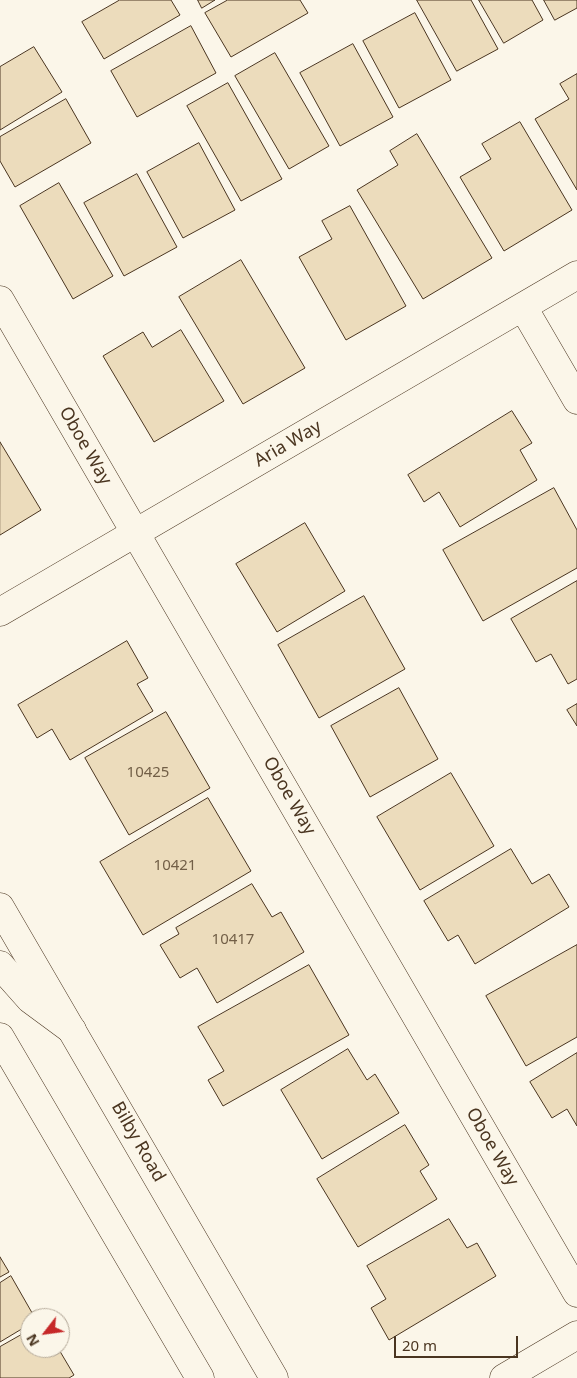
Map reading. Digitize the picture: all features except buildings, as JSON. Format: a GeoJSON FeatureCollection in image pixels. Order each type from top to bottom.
{"type":"FeatureCollection","features":[{"type":"Feature","properties":{"kind":"street","name":"Aria Way"},"geometry":{"type":"LineString","coordinates":[[0,612],[577,275]]}},
{"type":"Feature","properties":{"kind":"street","name":"Oboe Way"},"geometry":{"type":"LineString","coordinates":[[0,300],[577,1293]]}},
{"type":"Feature","properties":{"kind":"street"},"geometry":{"type":"LineString","coordinates":[[523,307],[577,400]]}},
{"type":"Feature","properties":{"kind":"street","name":"Bilby Road"},"geometry":{"type":"LineString","coordinates":[[0,907],[274,1378]]}},
{"type":"Feature","properties":{"kind":"street"},"geometry":{"type":"LineString","coordinates":[[0,965],[30,999],[72,1030]]}},
{"type":"Feature","properties":{"kind":"street"},"geometry":{"type":"LineString","coordinates":[[0,1037],[200,1378]]}},
{"type":"Feature","properties":{"kind":"street"},"geometry":{"type":"LineString","coordinates":[[504,1378],[577,1335]]}}]}
